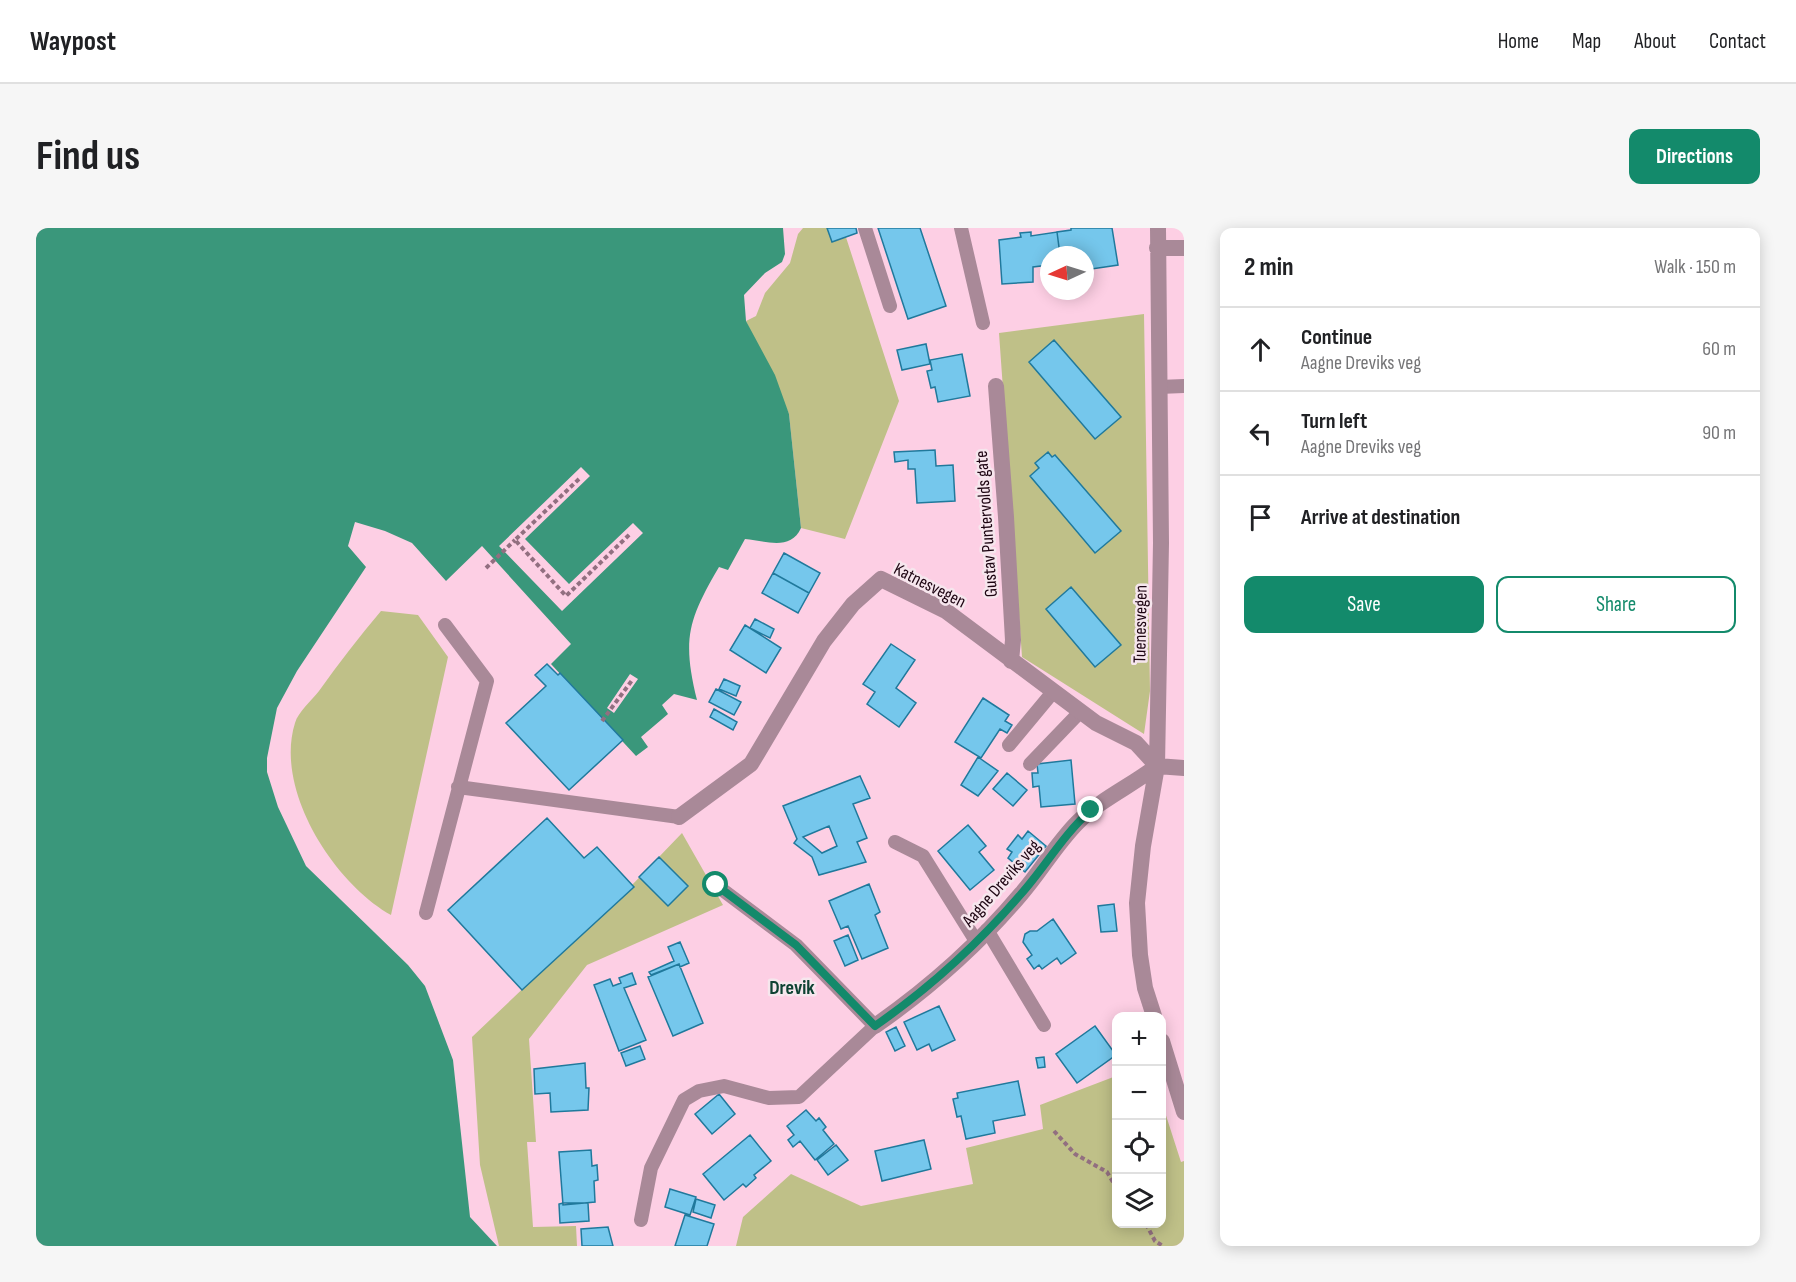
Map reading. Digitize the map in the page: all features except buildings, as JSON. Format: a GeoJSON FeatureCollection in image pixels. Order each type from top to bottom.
{"type":"FeatureCollection","features":[{"type":"Feature","properties":{"kind":"street","name":"Tuenesvegen"},"geometry":{"type":"LineString","coordinates":[[1153,1012],[1140,955],[1137,903],[1140,868],[1157,766],[1161,543],[1158,228]]}},
{"type":"Feature","properties":{"kind":"street"},"geometry":{"type":"LineString","coordinates":[[1157,248],[1184,248]]}},
{"type":"Feature","properties":{"kind":"street","name":"Gustav Puntervolds gate"},"geometry":{"type":"LineString","coordinates":[[996,386],[1013,640],[1011,661]]}},
{"type":"Feature","properties":{"kind":"street","name":"Katnesvegen"},"geometry":{"type":"LineString","coordinates":[[679,817],[751,764],[824,641],[853,604],[881,579],[946,611],[1080,712],[1096,723],[1136,743],[1157,766]]}},
{"type":"Feature","properties":{"kind":"street"},"geometry":{"type":"LineString","coordinates":[[1157,766],[1184,768]]}},
{"type":"Feature","properties":{"kind":"street","name":"Aagne Dreviks veg"},"geometry":{"type":"LineString","coordinates":[[875,1026],[935,979],[982,935],[1022,894],[1078,822],[1106,799],[1157,766]]}},
{"type":"Feature","properties":{"kind":"street"},"geometry":{"type":"LineString","coordinates":[[1166,1056],[1184,1112]]}},
{"type":"Feature","properties":{"kind":"lane"},"geometry":{"type":"LineString","coordinates":[[865,228],[890,306]]}},
{"type":"Feature","properties":{"kind":"lane"},"geometry":{"type":"LineString","coordinates":[[961,228],[983,323]]}},
{"type":"Feature","properties":{"kind":"lane"},"geometry":{"type":"LineString","coordinates":[[1159,387],[1184,386]]}},
{"type":"Feature","properties":{"kind":"lane"},"geometry":{"type":"LineString","coordinates":[[426,913],[487,681],[445,625]]}},
{"type":"Feature","properties":{"kind":"lane"},"geometry":{"type":"LineString","coordinates":[[1009,745],[1053,692]]}},
{"type":"Feature","properties":{"kind":"lane"},"geometry":{"type":"LineString","coordinates":[[1030,764],[1080,712]]}},
{"type":"Feature","properties":{"kind":"lane"},"geometry":{"type":"LineString","coordinates":[[458,786],[679,817]]}},
{"type":"Feature","properties":{"kind":"lane"},"geometry":{"type":"LineString","coordinates":[[895,842],[923,856],[982,935],[1044,1025]]}},
{"type":"Feature","properties":{"kind":"lane"},"geometry":{"type":"LineString","coordinates":[[716,885],[796,945],[875,1026]]}},
{"type":"Feature","properties":{"kind":"lane","name":"Aagne Dreviks veg"},"geometry":{"type":"LineString","coordinates":[[641,1220],[651,1168],[684,1100],[699,1091],[723,1086],[769,1098],[799,1097],[875,1026]]}},
{"type":"Feature","properties":{"kind":"path"},"geometry":{"type":"LineString","coordinates":[[486,568],[579,479]]}},
{"type":"Feature","properties":{"kind":"path"},"geometry":{"type":"LineString","coordinates":[[515,540],[566,596],[632,534]]}},
{"type":"Feature","properties":{"kind":"path"},"geometry":{"type":"LineString","coordinates":[[602,721],[633,679]]}},
{"type":"Feature","properties":{"kind":"path"},"geometry":{"type":"LineString","coordinates":[[1054,1131],[1075,1154],[1107,1172],[1112,1180]]}},
{"type":"Feature","properties":{"kind":"path"},"geometry":{"type":"LineString","coordinates":[[1148,1228],[1155,1241],[1163,1246]]}},
{"type":"Feature","properties":{"kind":"shaded area"},"geometry":{"type":"Polygon","coordinates":[[[36,228],[783,228],[785,254],[782,262],[765,273],[744,295],[746,321],[775,375],[789,414],[801,528],[791,540],[784,542],[745,539],[728,570],[719,567],[700,602],[691,630],[690,661],[697,700],[674,694],[662,705],[668,714],[641,737],[648,747],[636,756],[551,664],[571,644],[482,546],[446,581],[412,543],[385,531],[355,522],[348,546],[366,567],[297,671],[277,708],[267,758],[267,772],[278,807],[306,866],[408,965],[425,986],[453,1060],[470,1217],[497,1246],[36,1246],[36,228]]]}},
{"type":"Feature","properties":{"kind":"shaded area"},"geometry":{"type":"Polygon","coordinates":[[[803,228],[843,228],[899,401],[845,539],[801,528],[789,414],[746,321],[756,316],[765,293],[790,263],[798,234],[803,228]]]}},
{"type":"Feature","properties":{"kind":"shaded area"},"geometry":{"type":"Polygon","coordinates":[[[1144,314],[1150,691],[1144,734],[1022,657],[999,333],[1144,314]]]}},
{"type":"Feature","properties":{"kind":"shaded area"},"geometry":{"type":"Polygon","coordinates":[[[381,611],[418,615],[448,657],[391,915],[349,881],[330,858],[314,832],[301,805],[293,777],[291,749],[295,723],[299,715],[381,611]]]}},
{"type":"Feature","properties":{"kind":"shaded area"},"geometry":{"type":"Polygon","coordinates":[[[682,833],[723,905],[587,965],[529,1039],[536,1142],[527,1142],[533,1227],[576,1226],[577,1246],[499,1246],[480,1165],[472,1037],[632,885],[682,833]]]}},
{"type":"Feature","properties":{"kind":"shaded area"},"geometry":{"type":"Polygon","coordinates":[[[1112,1078],[1112,1228],[1166,1228],[1166,1115],[1181,1162],[1184,1161],[1184,1246],[736,1246],[743,1217],[791,1174],[861,1206],[973,1184],[966,1148],[1043,1129],[1040,1105],[1112,1078]]]}},
{"type":"Feature","properties":{"kind":"pier"},"geometry":{"type":"Polygon","coordinates":[[[581,467],[590,476],[525,539],[569,584],[633,523],[643,533],[562,611],[499,546],[581,467]]]}},
{"type":"Feature","properties":{"kind":"pier"},"geometry":{"type":"Polygon","coordinates":[[[630,674],[638,679],[614,713],[607,708],[630,674]]]}},
{"type":"Feature","properties":{"kind":"district","name":"Drevik"},"geometry":{"type":"Point","coordinates":[792,987]}},
{"type":"Feature","properties":{"kind":"route"},"geometry":{"type":"LineString","coordinates":[[716,885],[796,945],[875,1026],[900,1009],[976,941],[1022,894],[1065,836],[1091,810]]}}]}
